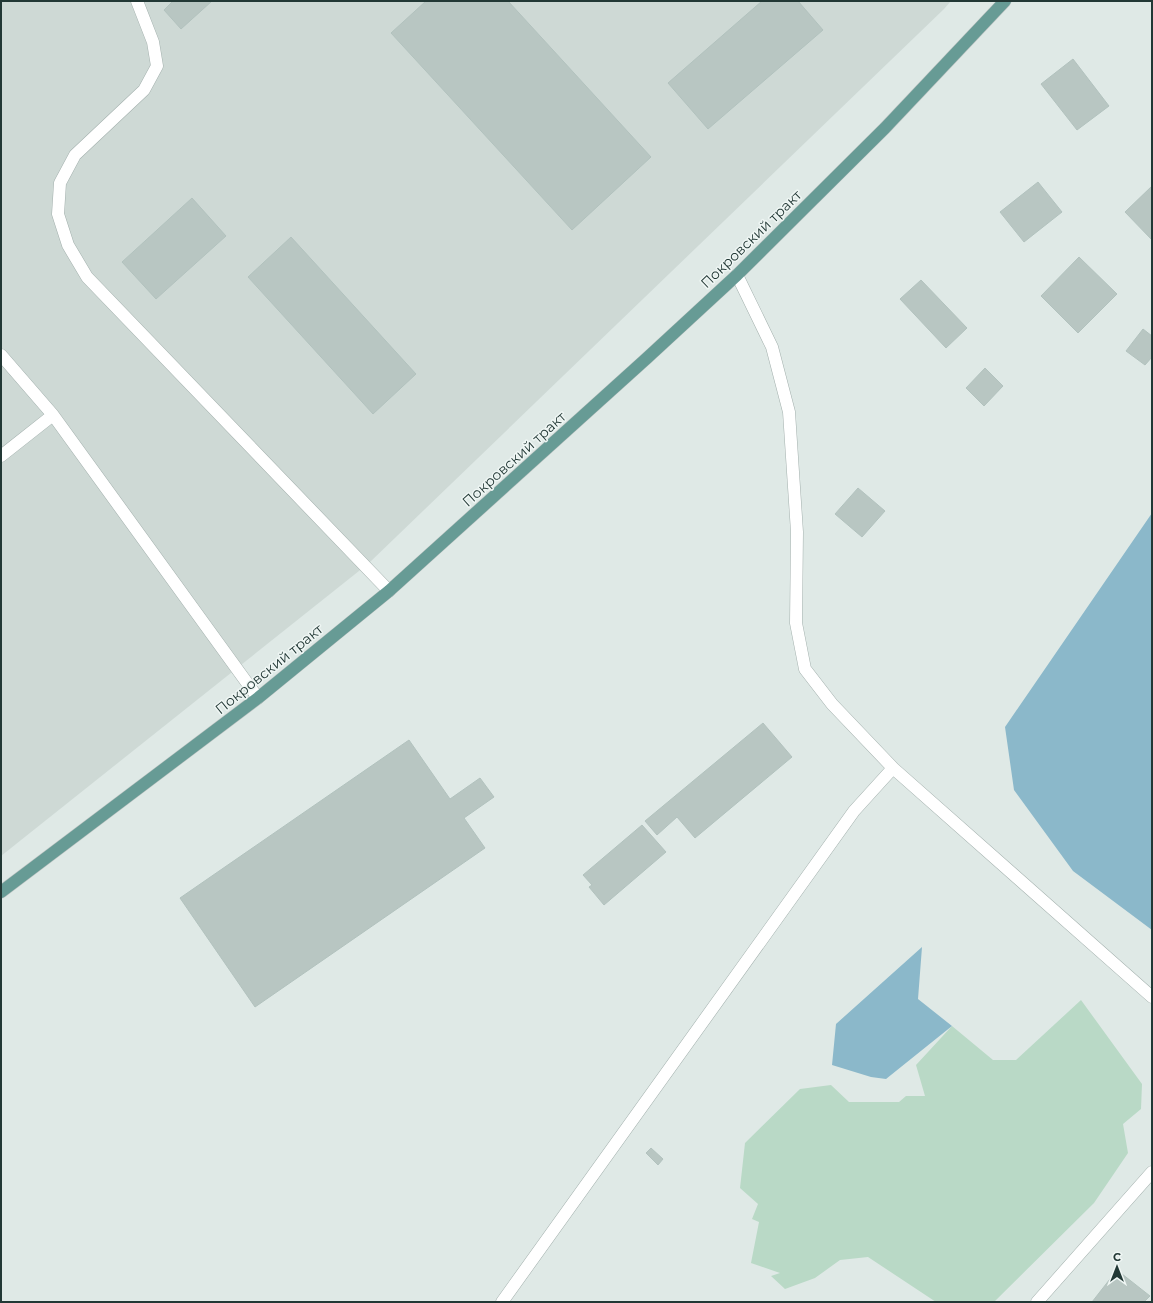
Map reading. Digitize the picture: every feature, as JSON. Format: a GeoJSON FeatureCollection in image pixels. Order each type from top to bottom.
{"type":"FeatureCollection","features":[{"type":"Feature","properties":{"kind":"main road","name":"Покровский тракт"},"geometry":{"type":"LineString","coordinates":[[1,892],[258,698],[389,591],[641,364],[737,275],[885,128],[1005,1]]}},
{"type":"Feature","properties":{"kind":"street"},"geometry":{"type":"LineString","coordinates":[[136,1],[153,42],[157,66],[144,90],[75,155],[60,183],[58,214],[68,245],[87,277],[389,591]]}},
{"type":"Feature","properties":{"kind":"street"},"geometry":{"type":"LineString","coordinates":[[737,275],[772,347],[789,412],[798,532],[796,624],[805,669],[832,704],[893,768],[1152,998]]}},
{"type":"Feature","properties":{"kind":"street"},"geometry":{"type":"LineString","coordinates":[[1,355],[53,415],[258,698]]}},
{"type":"Feature","properties":{"kind":"street"},"geometry":{"type":"LineString","coordinates":[[1,456],[53,415]]}},
{"type":"Feature","properties":{"kind":"street"},"geometry":{"type":"LineString","coordinates":[[502,1302],[850,818],[893,768]]}},
{"type":"Feature","properties":{"kind":"street"},"geometry":{"type":"LineString","coordinates":[[1037,1302],[1152,1172]]}},
{"type":"Feature","properties":{"kind":"shaded area"},"geometry":{"type":"Polygon","coordinates":[[[1,1],[951,1],[369,563],[1,856],[1,1]]]}},
{"type":"Feature","properties":{"kind":"green space"},"geometry":{"type":"Polygon","coordinates":[[[1081,1000],[1142,1084],[1141,1109],[1123,1124],[1128,1153],[1094,1203],[994,1302],[936,1302],[868,1257],[840,1260],[815,1278],[785,1289],[771,1276],[780,1273],[751,1263],[759,1222],[752,1219],[758,1204],[740,1188],[745,1143],[800,1089],[831,1085],[849,1102],[899,1102],[906,1096],[925,1096],[916,1065],[952,1026],[993,1060],[1016,1060],[1081,1000]]]}},
{"type":"Feature","properties":{"kind":"water"},"geometry":{"type":"Polygon","coordinates":[[[1152,513],[1152,930],[1073,871],[1014,790],[1005,727],[1152,513]]]}},
{"type":"Feature","properties":{"kind":"water"},"geometry":{"type":"Polygon","coordinates":[[[922,947],[918,999],[952,1026],[886,1079],[871,1077],[832,1065],[836,1024],[922,947]]]}},
{"type":"Feature","properties":{"kind":"building"},"geometry":{"type":"Polygon","coordinates":[[[173,1],[212,1],[181,29],[164,10],[173,1]]]}},
{"type":"Feature","properties":{"kind":"building"},"geometry":{"type":"Polygon","coordinates":[[[426,1],[508,1],[651,157],[572,230],[391,33],[426,1]]]}},
{"type":"Feature","properties":{"kind":"building"},"geometry":{"type":"Polygon","coordinates":[[[762,1],[798,1],[823,30],[708,129],[668,83],[762,1]]]}},
{"type":"Feature","properties":{"kind":"building"},"geometry":{"type":"Polygon","coordinates":[[[1073,59],[1109,106],[1077,130],[1041,84],[1073,59]]]}},
{"type":"Feature","properties":{"kind":"building"},"geometry":{"type":"Polygon","coordinates":[[[1038,182],[1062,212],[1024,242],[1000,212],[1038,182]]]}},
{"type":"Feature","properties":{"kind":"building"},"geometry":{"type":"Polygon","coordinates":[[[1152,186],[1152,240],[1125,212],[1152,186]]]}},
{"type":"Feature","properties":{"kind":"building"},"geometry":{"type":"Polygon","coordinates":[[[192,198],[226,236],[156,299],[122,262],[192,198]]]}},
{"type":"Feature","properties":{"kind":"building"},"geometry":{"type":"Polygon","coordinates":[[[291,237],[416,374],[373,414],[248,277],[291,237]]]}},
{"type":"Feature","properties":{"kind":"building"},"geometry":{"type":"Polygon","coordinates":[[[1079,257],[1117,294],[1078,333],[1041,296],[1079,257]]]}},
{"type":"Feature","properties":{"kind":"building"},"geometry":{"type":"Polygon","coordinates":[[[921,280],[967,328],[946,348],[900,299],[921,280]]]}},
{"type":"Feature","properties":{"kind":"building"},"geometry":{"type":"Polygon","coordinates":[[[1143,329],[1152,336],[1152,357],[1145,365],[1126,351],[1143,329]]]}},
{"type":"Feature","properties":{"kind":"building"},"geometry":{"type":"Polygon","coordinates":[[[985,368],[1003,386],[984,406],[966,388],[985,368]]]}},
{"type":"Feature","properties":{"kind":"building"},"geometry":{"type":"Polygon","coordinates":[[[858,488],[885,511],[862,537],[835,514],[858,488]]]}},
{"type":"Feature","properties":{"kind":"building"},"geometry":{"type":"Polygon","coordinates":[[[763,723],[792,757],[695,838],[677,817],[657,835],[645,821],[763,723]]]}},
{"type":"Feature","properties":{"kind":"building"},"geometry":{"type":"Polygon","coordinates":[[[409,740],[450,799],[480,778],[494,797],[464,818],[485,848],[255,1007],[180,898],[409,740]]]}},
{"type":"Feature","properties":{"kind":"building"},"geometry":{"type":"Polygon","coordinates":[[[642,825],[666,852],[604,905],[589,887],[592,885],[583,875],[642,825]]]}},
{"type":"Feature","properties":{"kind":"building"},"geometry":{"type":"Polygon","coordinates":[[[651,1148],[663,1159],[658,1165],[646,1153],[651,1148]]]}},
{"type":"Feature","properties":{"kind":"building"},"geometry":{"type":"Polygon","coordinates":[[[1117,1270],[1150,1296],[1144,1302],[1092,1302],[1117,1270]]]}}]}
